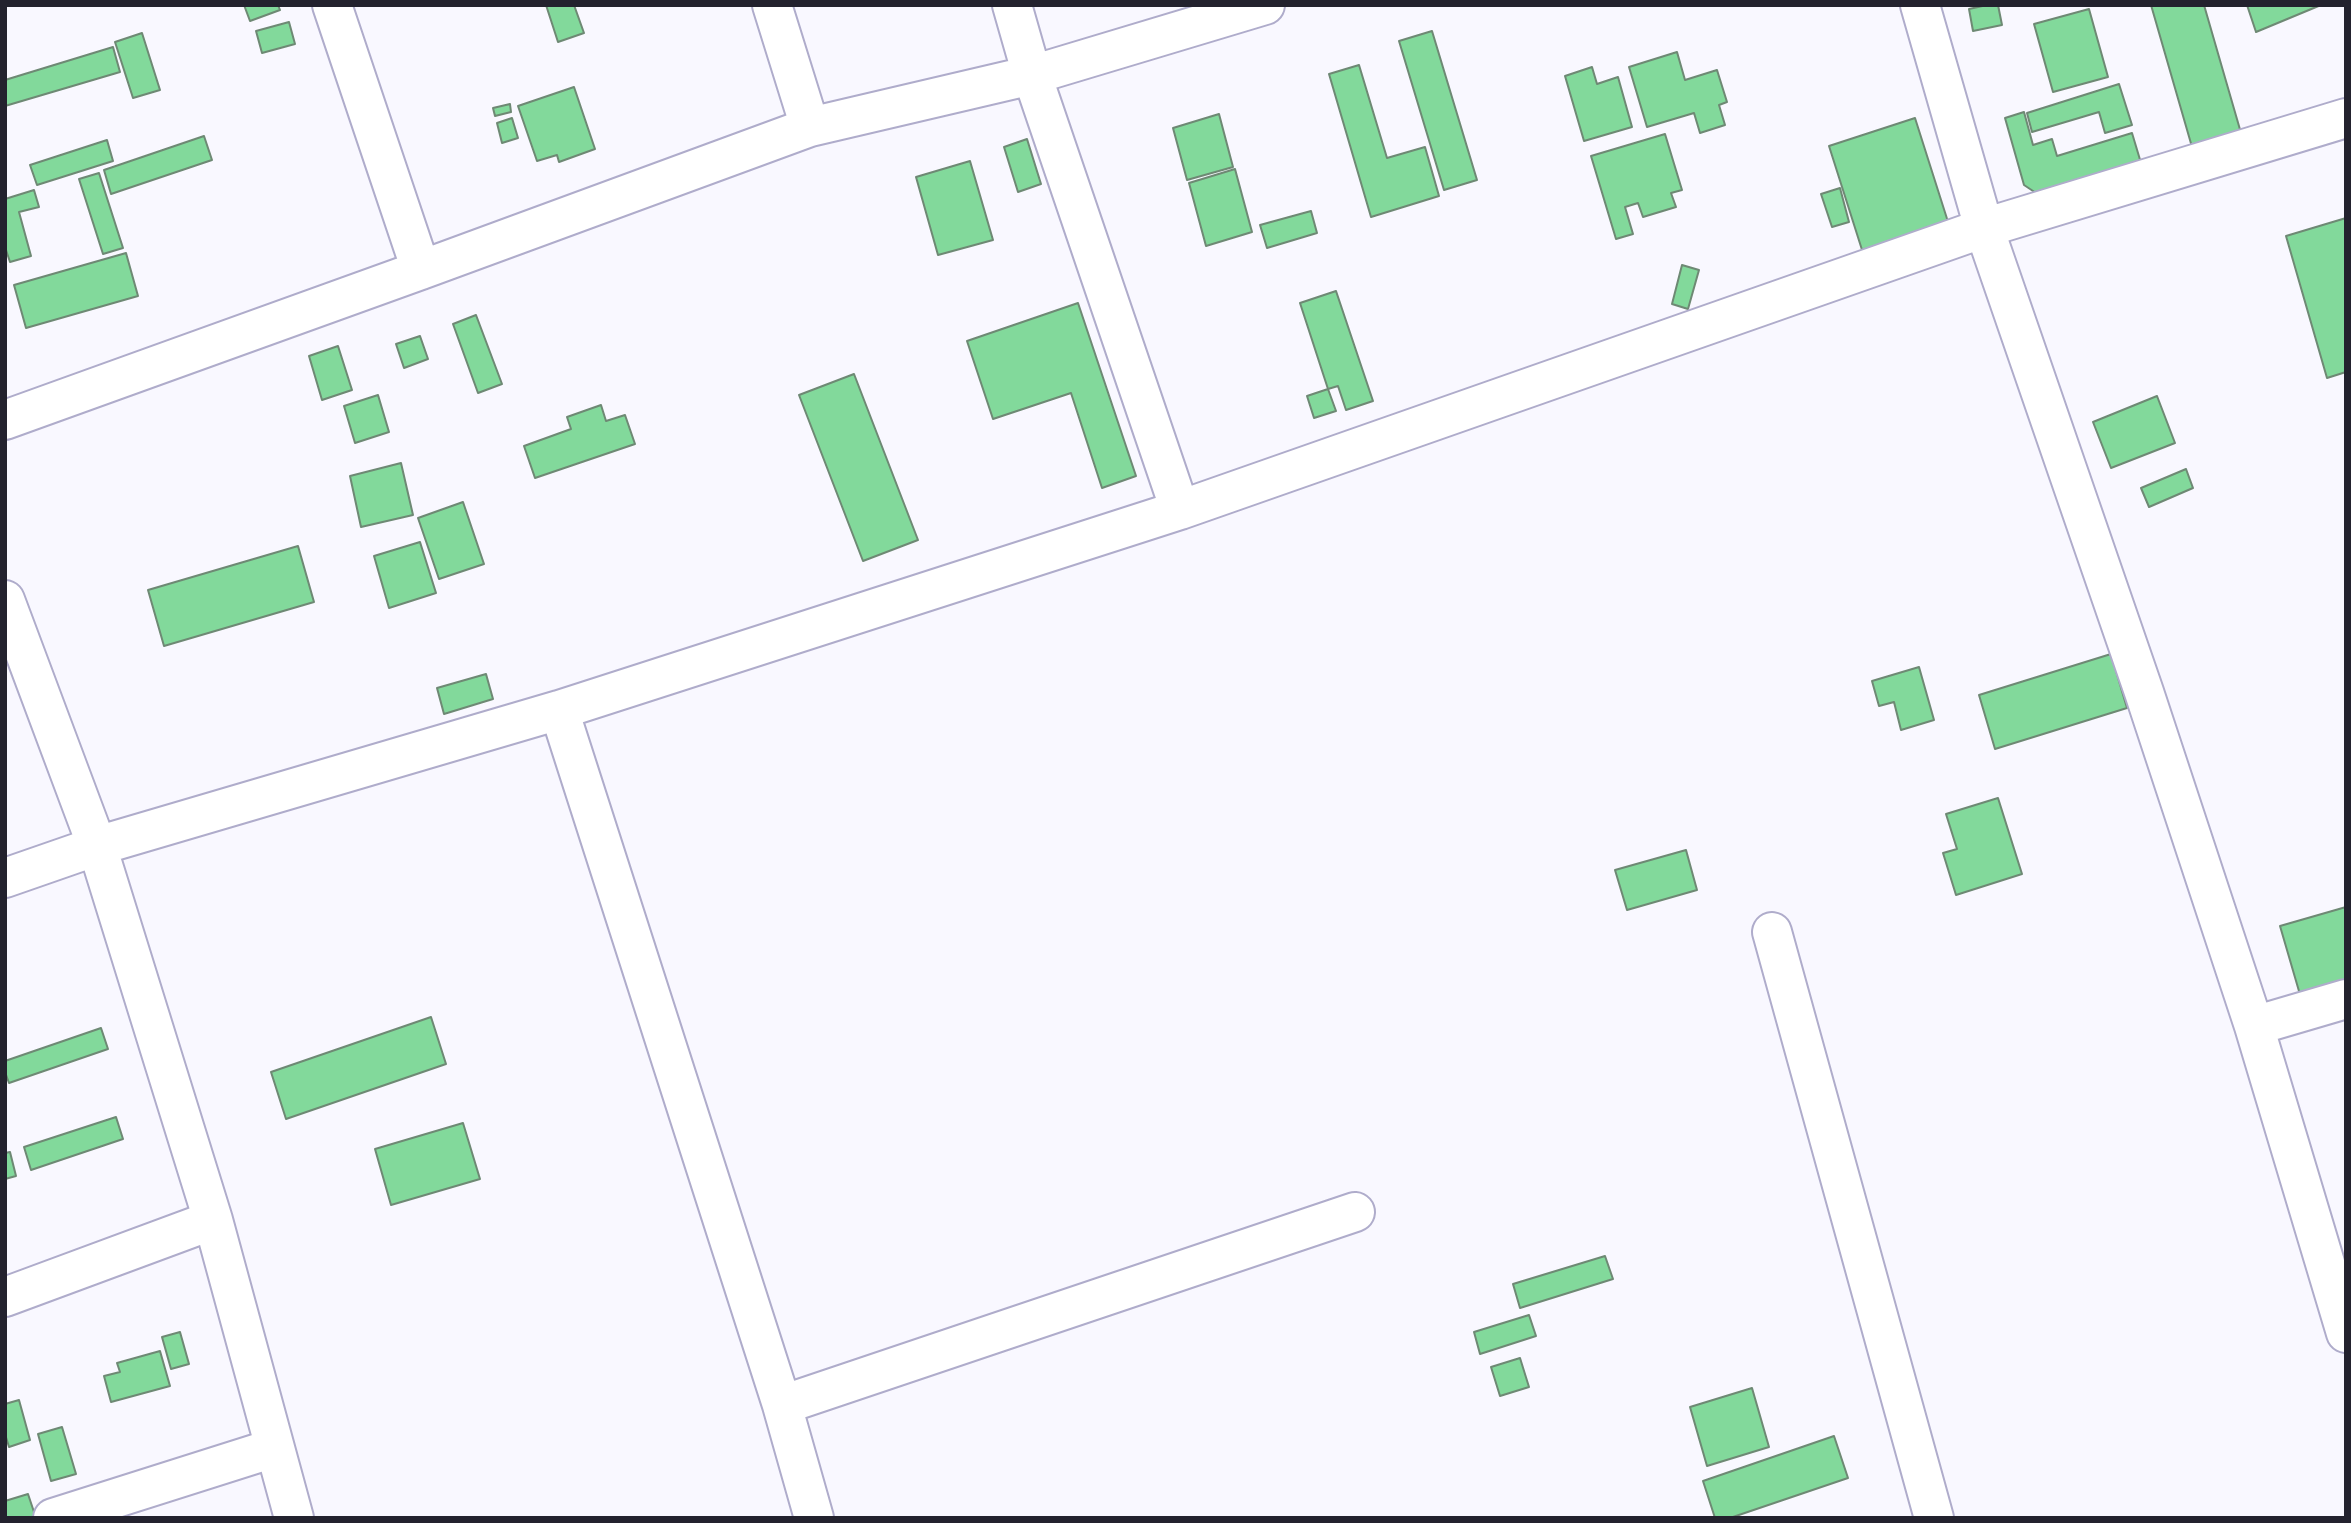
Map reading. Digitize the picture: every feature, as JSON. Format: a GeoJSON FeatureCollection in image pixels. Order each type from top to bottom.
{"type":"FeatureCollection","features":[{"type":"Feature","properties":{"kind":"street"},"geometry":{"type":"LineString","coordinates":[[332,5],[421,270]]}},
{"type":"Feature","properties":{"kind":"street"},"geometry":{"type":"LineString","coordinates":[[772,5],[810,127]]}},
{"type":"Feature","properties":{"kind":"street"},"geometry":{"type":"LineString","coordinates":[[1012,5],[1032,75],[1180,510]]}},
{"type":"Feature","properties":{"kind":"street"},"geometry":{"type":"LineString","coordinates":[[5,420],[810,127],[1032,75],[1265,5]]}},
{"type":"Feature","properties":{"kind":"street"},"geometry":{"type":"LineString","coordinates":[[1920,5],[1984,228],[2139,679],[2254,1026],[2346,1333]]}},
{"type":"Feature","properties":{"kind":"street"},"geometry":{"type":"LineString","coordinates":[[5,878],[97,846],[559,710],[1180,510],[1984,228],[2346,118]]}},
{"type":"Feature","properties":{"kind":"street"},"geometry":{"type":"LineString","coordinates":[[5,600],[97,846],[213,1220],[294,1518]]}},
{"type":"Feature","properties":{"kind":"street"},"geometry":{"type":"LineString","coordinates":[[559,710],[782,1405],[814,1518]]}},
{"type":"Feature","properties":{"kind":"street"},"geometry":{"type":"LineString","coordinates":[[1772,932],[1934,1518]]}},
{"type":"Feature","properties":{"kind":"street"},"geometry":{"type":"LineString","coordinates":[[2254,1026],[2346,999]]}},
{"type":"Feature","properties":{"kind":"street"},"geometry":{"type":"LineString","coordinates":[[782,1405],[1355,1213]]}},
{"type":"Feature","properties":{"kind":"street"},"geometry":{"type":"LineString","coordinates":[[5,1297],[213,1220]]}},
{"type":"Feature","properties":{"kind":"street"},"geometry":{"type":"LineString","coordinates":[[53,1518],[274,1448]]}},
{"type":"Feature","properties":{"kind":"building"},"geometry":{"type":"Polygon","coordinates":[[[244,5],[278,5],[280,10],[250,21],[244,5]]]}},
{"type":"Feature","properties":{"kind":"building"},"geometry":{"type":"Polygon","coordinates":[[[546,5],[574,5],[584,33],[558,42],[546,5]]]}},
{"type":"Feature","properties":{"kind":"building"},"geometry":{"type":"Polygon","coordinates":[[[1998,5],[2002,25],[1973,31],[1969,9],[1998,5]]]}},
{"type":"Feature","properties":{"kind":"building"},"geometry":{"type":"Polygon","coordinates":[[[2151,5],[2204,5],[2241,133],[2192,147],[2151,5]]]}},
{"type":"Feature","properties":{"kind":"building"},"geometry":{"type":"Polygon","coordinates":[[[2247,5],[2321,5],[2256,32],[2247,5]]]}},
{"type":"Feature","properties":{"kind":"building"},"geometry":{"type":"Polygon","coordinates":[[[2089,9],[2108,77],[2053,92],[2034,24],[2089,9]]]}},
{"type":"Feature","properties":{"kind":"building"},"geometry":{"type":"Polygon","coordinates":[[[289,22],[295,44],[262,53],[256,31],[289,22]]]}},
{"type":"Feature","properties":{"kind":"building"},"geometry":{"type":"Polygon","coordinates":[[[1432,31],[1477,180],[1444,190],[1399,41],[1432,31]]]}},
{"type":"Feature","properties":{"kind":"building"},"geometry":{"type":"Polygon","coordinates":[[[142,33],[160,90],[133,98],[115,42],[142,33]]]}},
{"type":"Feature","properties":{"kind":"building"},"geometry":{"type":"Polygon","coordinates":[[[113,47],[120,72],[5,106],[5,80],[113,47]]]}},
{"type":"Feature","properties":{"kind":"building"},"geometry":{"type":"Polygon","coordinates":[[[1677,52],[1685,80],[1717,70],[1727,102],[1719,105],[1725,125],[1700,133],[1694,113],[1647,127],[1629,67],[1677,52]]]}},
{"type":"Feature","properties":{"kind":"building"},"geometry":{"type":"Polygon","coordinates":[[[1359,65],[1387,158],[1425,147],[1439,196],[1371,217],[1329,74],[1359,65]]]}},
{"type":"Feature","properties":{"kind":"building"},"geometry":{"type":"Polygon","coordinates":[[[1592,67],[1597,84],[1618,77],[1632,127],[1584,141],[1565,76],[1592,67]]]}},
{"type":"Feature","properties":{"kind":"building"},"geometry":{"type":"Polygon","coordinates":[[[2119,84],[2132,125],[2105,133],[2099,112],[2032,132],[2027,113],[2119,84]]]}},
{"type":"Feature","properties":{"kind":"building"},"geometry":{"type":"Polygon","coordinates":[[[574,87],[595,149],[559,162],[557,155],[537,161],[518,106],[574,87]]]}},
{"type":"Feature","properties":{"kind":"building"},"geometry":{"type":"Polygon","coordinates":[[[510,104],[511,112],[495,116],[493,108],[510,104]]]}},
{"type":"Feature","properties":{"kind":"building"},"geometry":{"type":"Polygon","coordinates":[[[2024,112],[2033,145],[2052,139],[2057,156],[2132,133],[2141,163],[2039,195],[2024,185],[2005,118],[2024,112]]]}},
{"type":"Feature","properties":{"kind":"building"},"geometry":{"type":"Polygon","coordinates":[[[1219,114],[1233,167],[1187,180],[1173,128],[1219,114]]]}},
{"type":"Feature","properties":{"kind":"building"},"geometry":{"type":"Polygon","coordinates":[[[512,118],[518,138],[502,143],[497,123],[512,118]]]}},
{"type":"Feature","properties":{"kind":"building"},"geometry":{"type":"Polygon","coordinates":[[[1915,118],[1949,225],[1863,253],[1829,146],[1915,118]]]}},
{"type":"Feature","properties":{"kind":"building"},"geometry":{"type":"Polygon","coordinates":[[[1665,134],[1682,190],[1671,193],[1676,207],[1643,217],[1638,203],[1625,207],[1633,234],[1616,239],[1591,156],[1665,134]]]}},
{"type":"Feature","properties":{"kind":"building"},"geometry":{"type":"Polygon","coordinates":[[[204,136],[212,160],[111,194],[104,170],[204,136]]]}},
{"type":"Feature","properties":{"kind":"building"},"geometry":{"type":"Polygon","coordinates":[[[1027,139],[1041,184],[1018,192],[1004,147],[1027,139]]]}},
{"type":"Feature","properties":{"kind":"building"},"geometry":{"type":"Polygon","coordinates":[[[107,140],[113,161],[37,185],[30,165],[107,140]]]}},
{"type":"Feature","properties":{"kind":"building"},"geometry":{"type":"Polygon","coordinates":[[[970,161],[993,240],[938,255],[916,177],[970,161]]]}},
{"type":"Feature","properties":{"kind":"building"},"geometry":{"type":"Polygon","coordinates":[[[1235,169],[1252,232],[1206,246],[1189,183],[1235,169]]]}},
{"type":"Feature","properties":{"kind":"building"},"geometry":{"type":"Polygon","coordinates":[[[99,173],[123,248],[103,254],[79,179],[99,173]]]}},
{"type":"Feature","properties":{"kind":"building"},"geometry":{"type":"Polygon","coordinates":[[[1840,188],[1849,222],[1832,227],[1821,194],[1840,188]]]}},
{"type":"Feature","properties":{"kind":"building"},"geometry":{"type":"Polygon","coordinates":[[[34,190],[39,207],[19,212],[31,256],[10,262],[5,247],[5,199],[34,190]]]}},
{"type":"Feature","properties":{"kind":"building"},"geometry":{"type":"Polygon","coordinates":[[[1311,211],[1317,233],[1267,248],[1260,225],[1311,211]]]}},
{"type":"Feature","properties":{"kind":"building"},"geometry":{"type":"Polygon","coordinates":[[[2346,218],[2346,372],[2327,378],[2286,236],[2346,218]]]}},
{"type":"Feature","properties":{"kind":"building"},"geometry":{"type":"Polygon","coordinates":[[[126,253],[138,296],[26,328],[14,285],[126,253]]]}},
{"type":"Feature","properties":{"kind":"building"},"geometry":{"type":"Polygon","coordinates":[[[1682,265],[1699,270],[1688,309],[1672,304],[1682,265]]]}},
{"type":"Feature","properties":{"kind":"building"},"geometry":{"type":"Polygon","coordinates":[[[1336,291],[1373,401],[1346,410],[1338,386],[1328,389],[1300,303],[1336,291]]]}},
{"type":"Feature","properties":{"kind":"building"},"geometry":{"type":"Polygon","coordinates":[[[1078,303],[1136,476],[1102,488],[1071,393],[993,419],[967,341],[1078,303]]]}},
{"type":"Feature","properties":{"kind":"building"},"geometry":{"type":"Polygon","coordinates":[[[476,315],[502,384],[478,393],[453,324],[476,315]]]}},
{"type":"Feature","properties":{"kind":"building"},"geometry":{"type":"Polygon","coordinates":[[[420,336],[428,359],[404,368],[396,344],[420,336]]]}},
{"type":"Feature","properties":{"kind":"building"},"geometry":{"type":"Polygon","coordinates":[[[338,346],[352,390],[322,400],[309,356],[338,346]]]}},
{"type":"Feature","properties":{"kind":"building"},"geometry":{"type":"Polygon","coordinates":[[[854,374],[918,540],[863,561],[799,395],[854,374]]]}},
{"type":"Feature","properties":{"kind":"building"},"geometry":{"type":"Polygon","coordinates":[[[1328,389],[1336,411],[1314,418],[1307,396],[1328,389]]]}},
{"type":"Feature","properties":{"kind":"building"},"geometry":{"type":"Polygon","coordinates":[[[378,395],[389,432],[355,443],[344,406],[378,395]]]}},
{"type":"Feature","properties":{"kind":"building"},"geometry":{"type":"Polygon","coordinates":[[[2157,396],[2175,443],[2111,468],[2093,422],[2157,396]]]}},
{"type":"Feature","properties":{"kind":"building"},"geometry":{"type":"Polygon","coordinates":[[[601,405],[606,421],[625,415],[635,444],[535,478],[524,446],[571,429],[567,417],[601,405]]]}},
{"type":"Feature","properties":{"kind":"building"},"geometry":{"type":"Polygon","coordinates":[[[401,463],[413,515],[361,527],[350,476],[401,463]]]}},
{"type":"Feature","properties":{"kind":"building"},"geometry":{"type":"Polygon","coordinates":[[[2186,469],[2193,488],[2149,507],[2141,488],[2186,469]]]}},
{"type":"Feature","properties":{"kind":"building"},"geometry":{"type":"Polygon","coordinates":[[[463,502],[484,564],[439,579],[418,518],[463,502]]]}},
{"type":"Feature","properties":{"kind":"building"},"geometry":{"type":"Polygon","coordinates":[[[420,542],[436,593],[389,608],[374,556],[420,542]]]}},
{"type":"Feature","properties":{"kind":"building"},"geometry":{"type":"Polygon","coordinates":[[[298,546],[314,602],[164,646],[148,590],[298,546]]]}},
{"type":"Feature","properties":{"kind":"building"},"geometry":{"type":"Polygon","coordinates":[[[2111,654],[2127,708],[1995,749],[1979,695],[2111,654]]]}},
{"type":"Feature","properties":{"kind":"building"},"geometry":{"type":"Polygon","coordinates":[[[1919,667],[1934,720],[1901,730],[1894,702],[1879,706],[1872,681],[1919,667]]]}},
{"type":"Feature","properties":{"kind":"building"},"geometry":{"type":"Polygon","coordinates":[[[486,674],[493,699],[444,714],[437,688],[486,674]]]}},
{"type":"Feature","properties":{"kind":"building"},"geometry":{"type":"Polygon","coordinates":[[[1998,798],[2022,874],[1956,895],[1943,853],[1957,849],[1946,814],[1998,798]]]}},
{"type":"Feature","properties":{"kind":"building"},"geometry":{"type":"Polygon","coordinates":[[[1686,850],[1697,890],[1627,910],[1615,870],[1686,850]]]}},
{"type":"Feature","properties":{"kind":"building"},"geometry":{"type":"Polygon","coordinates":[[[2346,907],[2346,985],[2301,998],[2280,926],[2346,907]]]}},
{"type":"Feature","properties":{"kind":"building"},"geometry":{"type":"Polygon","coordinates":[[[431,1017],[446,1064],[286,1119],[271,1072],[431,1017]]]}},
{"type":"Feature","properties":{"kind":"building"},"geometry":{"type":"Polygon","coordinates":[[[101,1028],[108,1049],[9,1083],[5,1061],[101,1028]]]}},
{"type":"Feature","properties":{"kind":"building"},"geometry":{"type":"Polygon","coordinates":[[[116,1117],[123,1139],[31,1170],[24,1147],[116,1117]]]}},
{"type":"Feature","properties":{"kind":"building"},"geometry":{"type":"Polygon","coordinates":[[[463,1123],[480,1179],[391,1205],[375,1149],[463,1123]]]}},
{"type":"Feature","properties":{"kind":"building"},"geometry":{"type":"Polygon","coordinates":[[[10,1152],[16,1176],[5,1179],[5,1153],[10,1152]]]}},
{"type":"Feature","properties":{"kind":"building"},"geometry":{"type":"Polygon","coordinates":[[[1605,1256],[1613,1279],[1520,1308],[1513,1284],[1605,1256]]]}},
{"type":"Feature","properties":{"kind":"building"},"geometry":{"type":"Polygon","coordinates":[[[1529,1315],[1536,1336],[1480,1354],[1474,1332],[1529,1315]]]}},
{"type":"Feature","properties":{"kind":"building"},"geometry":{"type":"Polygon","coordinates":[[[180,1332],[189,1364],[171,1369],[162,1337],[180,1332]]]}},
{"type":"Feature","properties":{"kind":"building"},"geometry":{"type":"Polygon","coordinates":[[[160,1351],[170,1386],[111,1402],[104,1376],[120,1372],[117,1363],[160,1351]]]}},
{"type":"Feature","properties":{"kind":"building"},"geometry":{"type":"Polygon","coordinates":[[[1520,1358],[1529,1387],[1500,1396],[1491,1367],[1520,1358]]]}},
{"type":"Feature","properties":{"kind":"building"},"geometry":{"type":"Polygon","coordinates":[[[1752,1388],[1769,1447],[1707,1466],[1690,1407],[1752,1388]]]}},
{"type":"Feature","properties":{"kind":"building"},"geometry":{"type":"Polygon","coordinates":[[[19,1400],[30,1440],[9,1447],[5,1434],[5,1404],[19,1400]]]}},
{"type":"Feature","properties":{"kind":"building"},"geometry":{"type":"Polygon","coordinates":[[[62,1427],[76,1474],[51,1481],[38,1434],[62,1427]]]}},
{"type":"Feature","properties":{"kind":"building"},"geometry":{"type":"Polygon","coordinates":[[[1834,1436],[1848,1478],[1730,1518],[1715,1518],[1703,1481],[1834,1436]]]}},
{"type":"Feature","properties":{"kind":"building"},"geometry":{"type":"Polygon","coordinates":[[[28,1494],[36,1518],[5,1518],[5,1501],[28,1494]]]}}]}
